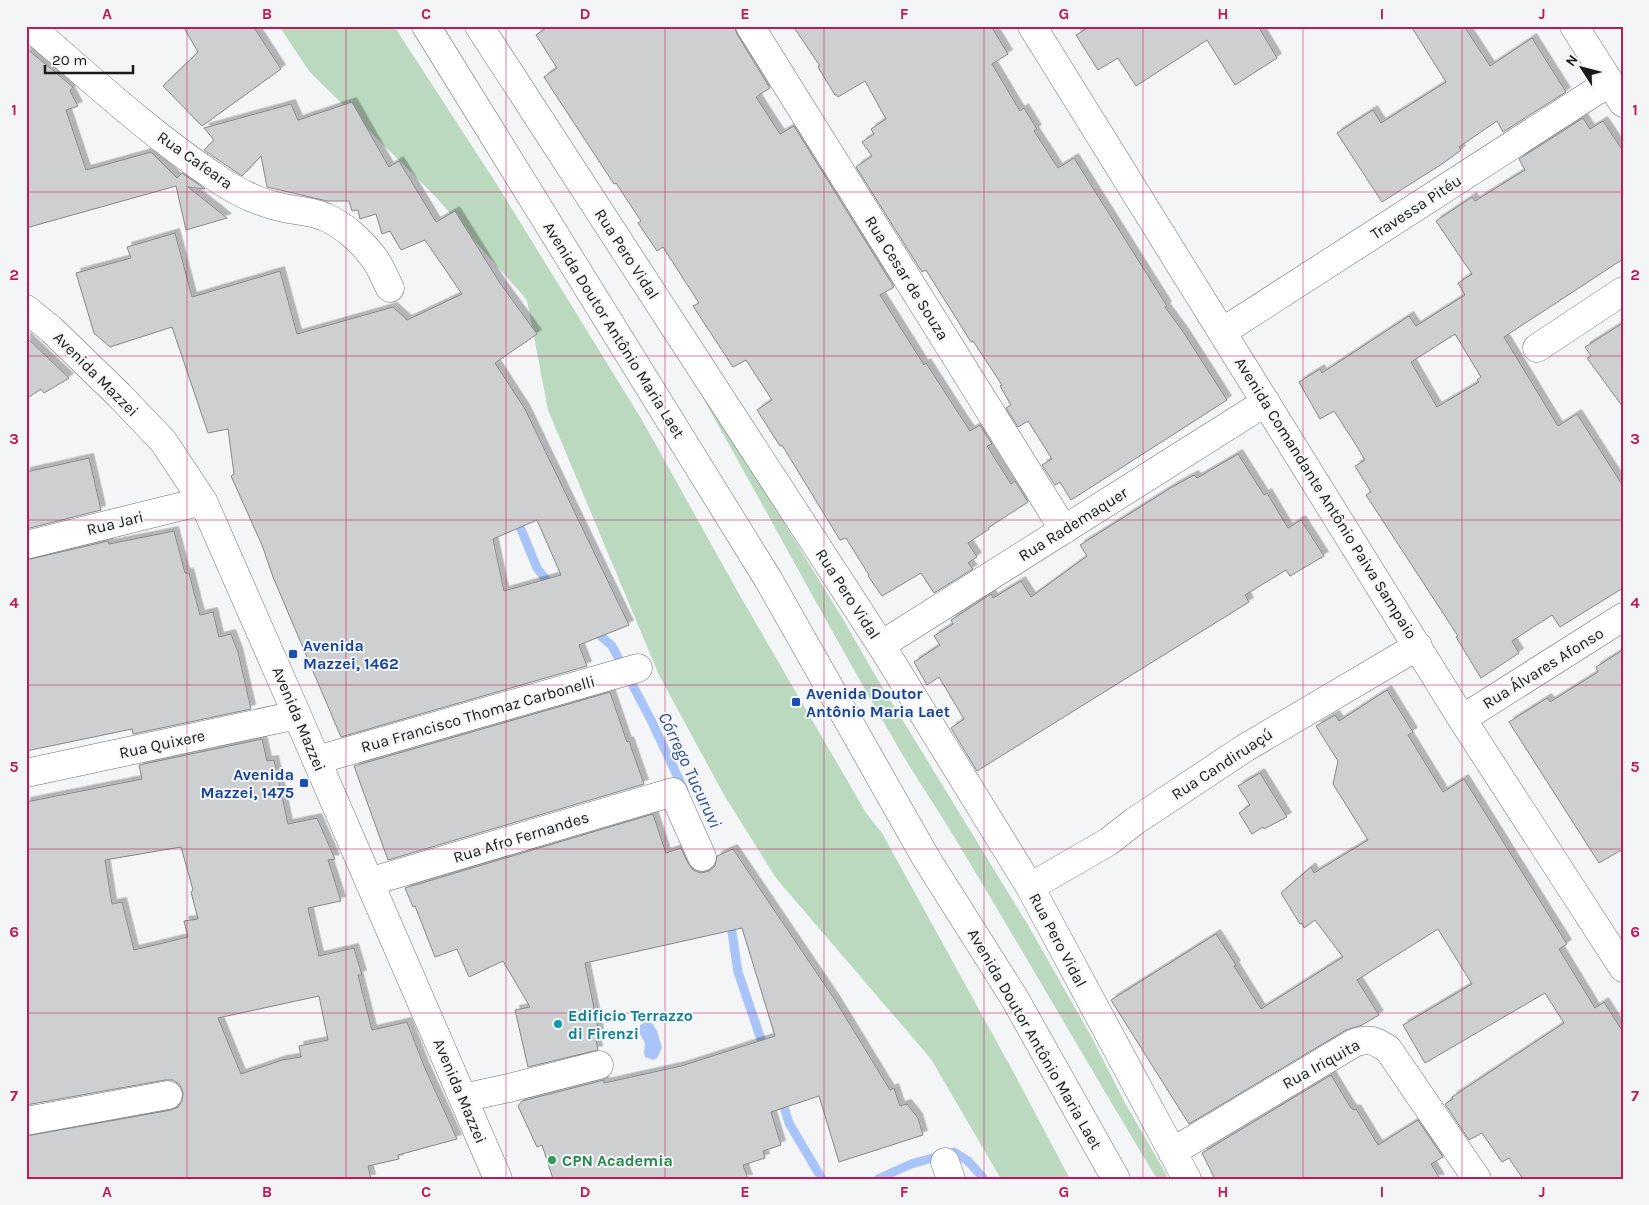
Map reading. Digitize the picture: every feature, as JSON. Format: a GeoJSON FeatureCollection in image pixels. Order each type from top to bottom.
{"type":"FeatureCollection","features":[{"type":"Feature","properties":{"kind":"street","name":"Rua Cafeara"},"geometry":{"type":"LineString","coordinates":[[30,26],[173,147],[214,177],[248,196],[283,208],[305,211],[325,217],[341,226],[358,240],[374,259],[390,288]]}},
{"type":"Feature","properties":{"kind":"street","name":"Avenida Doutor Antônio Maria Laet"},"geometry":{"type":"LineString","coordinates":[[426,26],[768,579],[926,858],[1015,999],[1116,1179]]}},
{"type":"Feature","properties":{"kind":"street","name":"Rua Pero Vidal"},"geometry":{"type":"LineString","coordinates":[[479,26],[881,645],[1030,887],[1187,1179]]}},
{"type":"Feature","properties":{"kind":"street","name":"Rua Cesar de Souza"},"geometry":{"type":"LineString","coordinates":[[750,26],[1064,530]]}},
{"type":"Feature","properties":{"kind":"street"},"geometry":{"type":"LineString","coordinates":[[1574,26],[1616,92]]}},
{"type":"Feature","properties":{"kind":"street","name":"Avenida Comandante Antônio Paiva Sampaio"},"geometry":{"type":"LineString","coordinates":[[1036,28],[1462,718],[1623,968]]}},
{"type":"Feature","properties":{"kind":"street","name":"Travessa Pitéu"},"geometry":{"type":"LineString","coordinates":[[1222,332],[1616,92]]}},
{"type":"Feature","properties":{"kind":"street"},"geometry":{"type":"LineString","coordinates":[[1537,348],[1623,291]]}},
{"type":"Feature","properties":{"kind":"street","name":"Avenida Mazzei"},"geometry":{"type":"LineString","coordinates":[[26,309],[52,330],[163,441],[203,501],[498,1179]]}},
{"type":"Feature","properties":{"kind":"street","name":"Rua Rademaquer"},"geometry":{"type":"LineString","coordinates":[[881,645],[1266,402]]}},
{"type":"Feature","properties":{"kind":"street","name":"Rua Jari"},"geometry":{"type":"LineString","coordinates":[[26,545],[203,501]]}},
{"type":"Feature","properties":{"kind":"street","name":"Rua Álvares Afonso"},"geometry":{"type":"LineString","coordinates":[[1462,718],[1623,617]]}},
{"type":"Feature","properties":{"kind":"street","name":"Rua Candiruaçú"},"geometry":{"type":"LineString","coordinates":[[1030,887],[1108,842],[1135,821],[1245,748],[1418,646]]}},
{"type":"Feature","properties":{"kind":"street","name":"Rua Francisco Thomaz Carbonelli"},"geometry":{"type":"LineString","coordinates":[[317,760],[638,668]]}},
{"type":"Feature","properties":{"kind":"street","name":"Rua Quixere"},"geometry":{"type":"LineString","coordinates":[[26,773],[297,714]]}},
{"type":"Feature","properties":{"kind":"street","name":"Rua Afro Fernandes"},"geometry":{"type":"LineString","coordinates":[[369,882],[674,792],[702,857]]}},
{"type":"Feature","properties":{"kind":"street","name":"Rua Iriquita"},"geometry":{"type":"LineString","coordinates":[[1172,1152],[1354,1043],[1364,1040],[1376,1041],[1388,1049],[1477,1179]]}},
{"type":"Feature","properties":{"kind":"street"},"geometry":{"type":"LineString","coordinates":[[463,1098],[599,1064]]}},
{"type":"Feature","properties":{"kind":"street"},"geometry":{"type":"LineString","coordinates":[[26,1121],[168,1096]]}},
{"type":"Feature","properties":{"kind":"green space"},"geometry":{"type":"Polygon","coordinates":[[[279,26],[394,26],[496,183],[642,420],[739,594],[866,813],[882,833],[1070,1179],[1001,1179],[931,1059],[776,878],[724,795],[659,675],[548,410],[527,300],[434,195],[309,71],[279,26]]]}},
{"type":"Feature","properties":{"kind":"green space"},"geometry":{"type":"Polygon","coordinates":[[[644,294],[1028,925],[1169,1179],[1157,1179],[944,820],[904,757],[644,294]]]}},
{"type":"Feature","properties":{"kind":"water"},"geometry":{"type":"Polygon","coordinates":[[[646,1022],[652,1023],[657,1031],[662,1048],[657,1058],[653,1060],[645,1057],[645,1043],[640,1034],[640,1025],[646,1022]]]}},
{"type":"Feature","properties":{"kind":"building"},"geometry":{"type":"Polygon","coordinates":[[[183,26],[253,26],[281,69],[202,126],[163,86],[198,52],[183,26]]]}},
{"type":"Feature","properties":{"kind":"building"},"geometry":{"type":"Polygon","coordinates":[[[549,26],[734,26],[770,88],[756,97],[780,134],[794,126],[894,287],[880,295],[924,365],[926,363],[970,431],[980,425],[992,444],[987,446],[1011,484],[1015,481],[1028,502],[968,543],[977,557],[968,563],[973,569],[934,593],[921,573],[882,596],[846,538],[840,540],[782,445],[780,446],[757,410],[772,400],[746,360],[733,367],[693,306],[699,303],[663,247],[657,251],[638,223],[641,221],[616,183],[614,184],[544,77],[557,68],[536,35],[549,26]]]}},
{"type":"Feature","properties":{"kind":"building"},"geometry":{"type":"Polygon","coordinates":[[[793,26],[991,26],[1008,54],[992,64],[1020,111],[1024,108],[1037,129],[1034,131],[1058,168],[1074,158],[1167,306],[1165,307],[1227,400],[1071,500],[1060,482],[1055,485],[1042,465],[1052,459],[1028,421],[1018,427],[1006,408],[1011,405],[1000,386],[1002,385],[973,341],[971,342],[926,270],[922,272],[856,167],[872,156],[862,142],[874,134],[871,129],[886,119],[865,81],[838,97],[835,95],[818,67],[820,66],[793,26]]]}},
{"type":"Feature","properties":{"kind":"building"},"geometry":{"type":"Polygon","coordinates":[[[1091,26],[1258,26],[1277,58],[1235,85],[1207,40],[1136,86],[1118,58],[1098,70],[1076,35],[1091,26]]]}},
{"type":"Feature","properties":{"kind":"building"},"geometry":{"type":"Polygon","coordinates":[[[1411,26],[1464,26],[1490,66],[1532,38],[1566,92],[1503,132],[1497,121],[1459,147],[1461,150],[1445,162],[1382,202],[1337,133],[1373,110],[1381,123],[1446,82],[1411,26]]]}},
{"type":"Feature","properties":{"kind":"building"},"geometry":{"type":"Polygon","coordinates":[[[26,48],[73,87],[70,91],[78,106],[66,110],[86,170],[151,152],[177,178],[182,173],[205,189],[188,187],[227,218],[186,230],[176,186],[26,228],[26,48]]]}},
{"type":"Feature","properties":{"kind":"building"},"geometry":{"type":"Polygon","coordinates":[[[352,102],[389,167],[399,161],[436,222],[455,211],[500,283],[537,334],[495,363],[525,409],[629,625],[579,645],[587,666],[341,737],[273,577],[262,545],[231,476],[234,474],[228,429],[208,433],[172,327],[110,347],[94,333],[76,273],[131,258],[127,247],[175,233],[192,297],[280,271],[297,334],[393,307],[407,320],[462,294],[425,240],[401,250],[390,231],[382,234],[376,214],[360,219],[358,210],[352,211],[349,201],[327,201],[267,187],[261,156],[242,176],[204,150],[214,140],[204,128],[291,104],[298,120],[352,102]],[[537,520],[493,539],[504,591],[561,575],[537,520]]]}},
{"type":"Feature","properties":{"kind":"building"},"geometry":{"type":"Polygon","coordinates":[[[1583,118],[1590,129],[1603,121],[1623,151],[1623,259],[1504,337],[1558,426],[1577,414],[1623,486],[1623,588],[1560,627],[1552,615],[1512,641],[1519,653],[1481,678],[1456,637],[1458,636],[1366,495],[1371,492],[1355,466],[1365,460],[1353,440],[1334,411],[1320,419],[1299,382],[1320,369],[1322,373],[1409,316],[1416,326],[1465,295],[1458,283],[1472,274],[1436,221],[1472,197],[1475,201],[1525,170],[1519,159],[1583,118]],[[1455,334],[1411,362],[1437,407],[1479,382],[1477,380],[1481,377],[1455,334]]]}},
{"type":"Feature","properties":{"kind":"building"},"geometry":{"type":"Polygon","coordinates":[[[1623,323],[1623,407],[1587,358],[1591,356],[1585,347],[1623,323]]]}},
{"type":"Feature","properties":{"kind":"building"},"geometry":{"type":"Polygon","coordinates":[[[26,337],[69,378],[44,393],[41,389],[26,399],[26,337]]]}},
{"type":"Feature","properties":{"kind":"building"},"geometry":{"type":"Polygon","coordinates":[[[1238,454],[1264,495],[1267,493],[1288,528],[1301,520],[1324,556],[1290,576],[1286,570],[1245,595],[1249,602],[977,771],[951,728],[964,719],[939,677],[927,685],[914,662],[940,645],[934,636],[953,624],[951,620],[991,594],[993,598],[1021,581],[1031,597],[1087,556],[1080,545],[1172,487],[1194,475],[1197,478],[1238,454]]]}},
{"type":"Feature","properties":{"kind":"building"},"geometry":{"type":"Polygon","coordinates":[[[89,458],[101,510],[26,529],[26,472],[89,458]]]}},
{"type":"Feature","properties":{"kind":"building"},"geometry":{"type":"Polygon","coordinates":[[[174,531],[185,573],[189,573],[200,615],[213,612],[219,637],[231,634],[238,652],[251,709],[133,734],[132,729],[26,751],[26,560],[108,541],[109,544],[174,531]]]}},
{"type":"Feature","properties":{"kind":"building"},"geometry":{"type":"Polygon","coordinates":[[[1623,650],[1623,849],[1599,863],[1509,722],[1547,698],[1550,702],[1598,672],[1596,667],[1623,650]]]}},
{"type":"Feature","properties":{"kind":"building"},"geometry":{"type":"Polygon","coordinates":[[[1387,690],[1413,732],[1408,735],[1443,792],[1464,779],[1567,944],[1559,949],[1595,1008],[1604,1002],[1623,1032],[1623,1179],[1523,1179],[1509,1158],[1502,1162],[1482,1133],[1469,1140],[1445,1104],[1453,1099],[1452,1097],[1564,1023],[1545,993],[1425,1063],[1403,1025],[1472,984],[1438,929],[1357,980],[1379,1015],[1362,1025],[1346,1030],[1189,1124],[1111,1000],[1216,934],[1261,1009],[1343,957],[1315,920],[1304,928],[1302,923],[1300,924],[1281,893],[1311,867],[1314,873],[1368,840],[1333,784],[1338,761],[1316,726],[1335,715],[1339,721],[1387,690]]]}},
{"type":"Feature","properties":{"kind":"building"},"geometry":{"type":"Polygon","coordinates":[[[610,692],[644,784],[388,860],[354,766],[610,692]]]}},
{"type":"Feature","properties":{"kind":"building"},"geometry":{"type":"Polygon","coordinates":[[[262,739],[267,761],[274,760],[288,824],[317,818],[335,859],[328,860],[341,901],[308,908],[319,956],[354,948],[362,975],[358,975],[372,1030],[407,1022],[424,1066],[457,1139],[398,1155],[399,1159],[368,1166],[371,1179],[26,1179],[26,1136],[171,1110],[178,1107],[182,1101],[183,1093],[180,1085],[173,1080],[165,1080],[26,1105],[26,802],[142,779],[139,765],[262,739]],[[181,847],[105,860],[112,904],[122,902],[134,950],[188,937],[184,921],[198,919],[191,892],[193,890],[181,847]],[[319,996],[218,1018],[241,1074],[282,1060],[301,1057],[299,1046],[328,1040],[319,996]]]}},
{"type":"Feature","properties":{"kind":"building"},"geometry":{"type":"Polygon","coordinates":[[[1260,773],[1287,817],[1252,834],[1239,813],[1250,805],[1238,786],[1260,773]]]}},
{"type":"Feature","properties":{"kind":"building"},"geometry":{"type":"Polygon","coordinates":[[[653,814],[666,853],[681,848],[693,870],[701,873],[709,871],[715,866],[717,856],[733,849],[835,1000],[890,1090],[894,1088],[900,1106],[907,1104],[918,1118],[923,1135],[839,1162],[819,1096],[771,1112],[781,1145],[763,1151],[765,1158],[743,1165],[748,1179],[553,1179],[542,1145],[537,1147],[518,1106],[522,1101],[604,1080],[604,1083],[681,1066],[775,1036],[742,928],[585,963],[600,1038],[596,1040],[598,1050],[528,1067],[515,1010],[530,1007],[503,961],[469,977],[457,949],[435,957],[415,906],[413,907],[405,888],[653,814]]]}},
{"type":"Feature","properties":{"kind":"building"},"geometry":{"type":"Polygon","coordinates":[[[1331,1075],[1351,1108],[1356,1109],[1378,1145],[1418,1120],[1443,1157],[1431,1164],[1440,1179],[1215,1179],[1202,1153],[1331,1075]]]}},
{"type":"Feature","properties":{"kind":"waterway","name":"Córrego Tucuruvi"},"geometry":{"type":"LineString","coordinates":[[516,517],[537,568],[552,587]]}},
{"type":"Feature","properties":{"kind":"waterway","name":"Córrego Tucuruvi"},"geometry":{"type":"LineString","coordinates":[[592,628],[612,646],[651,720],[684,790]]}},
{"type":"Feature","properties":{"kind":"waterway","name":"Córrego Tucuruvi"},"geometry":{"type":"LineString","coordinates":[[730,919],[738,972],[765,1051]]}},
{"type":"Feature","properties":{"kind":"waterway","name":"Córrego Tucuruvi"},"geometry":{"type":"LineString","coordinates":[[781,1097],[789,1123],[822,1179]]}},
{"type":"Feature","properties":{"kind":"waterway","name":"Córrego Tucuruvi"},"geometry":{"type":"LineString","coordinates":[[878,1179],[911,1164],[954,1152],[968,1161],[984,1179]]}},
{"type":"Feature","properties":{"kind":"place","name":"Avenida Mazzei, 1462"},"geometry":{"type":"Point","coordinates":[293,654]}},
{"type":"Feature","properties":{"kind":"place","name":"Avenida Doutor Antônio Maria Laet"},"geometry":{"type":"Point","coordinates":[796,702]}},
{"type":"Feature","properties":{"kind":"place","name":"Avenida Mazzei, 1475"},"geometry":{"type":"Point","coordinates":[304,783]}},
{"type":"Feature","properties":{"kind":"place","name":"Edificio Terrazzo di Firenzi"},"geometry":{"type":"Point","coordinates":[558,1024]}},
{"type":"Feature","properties":{"kind":"place","name":"CPN Academia"},"geometry":{"type":"Point","coordinates":[552,1160]}}]}
